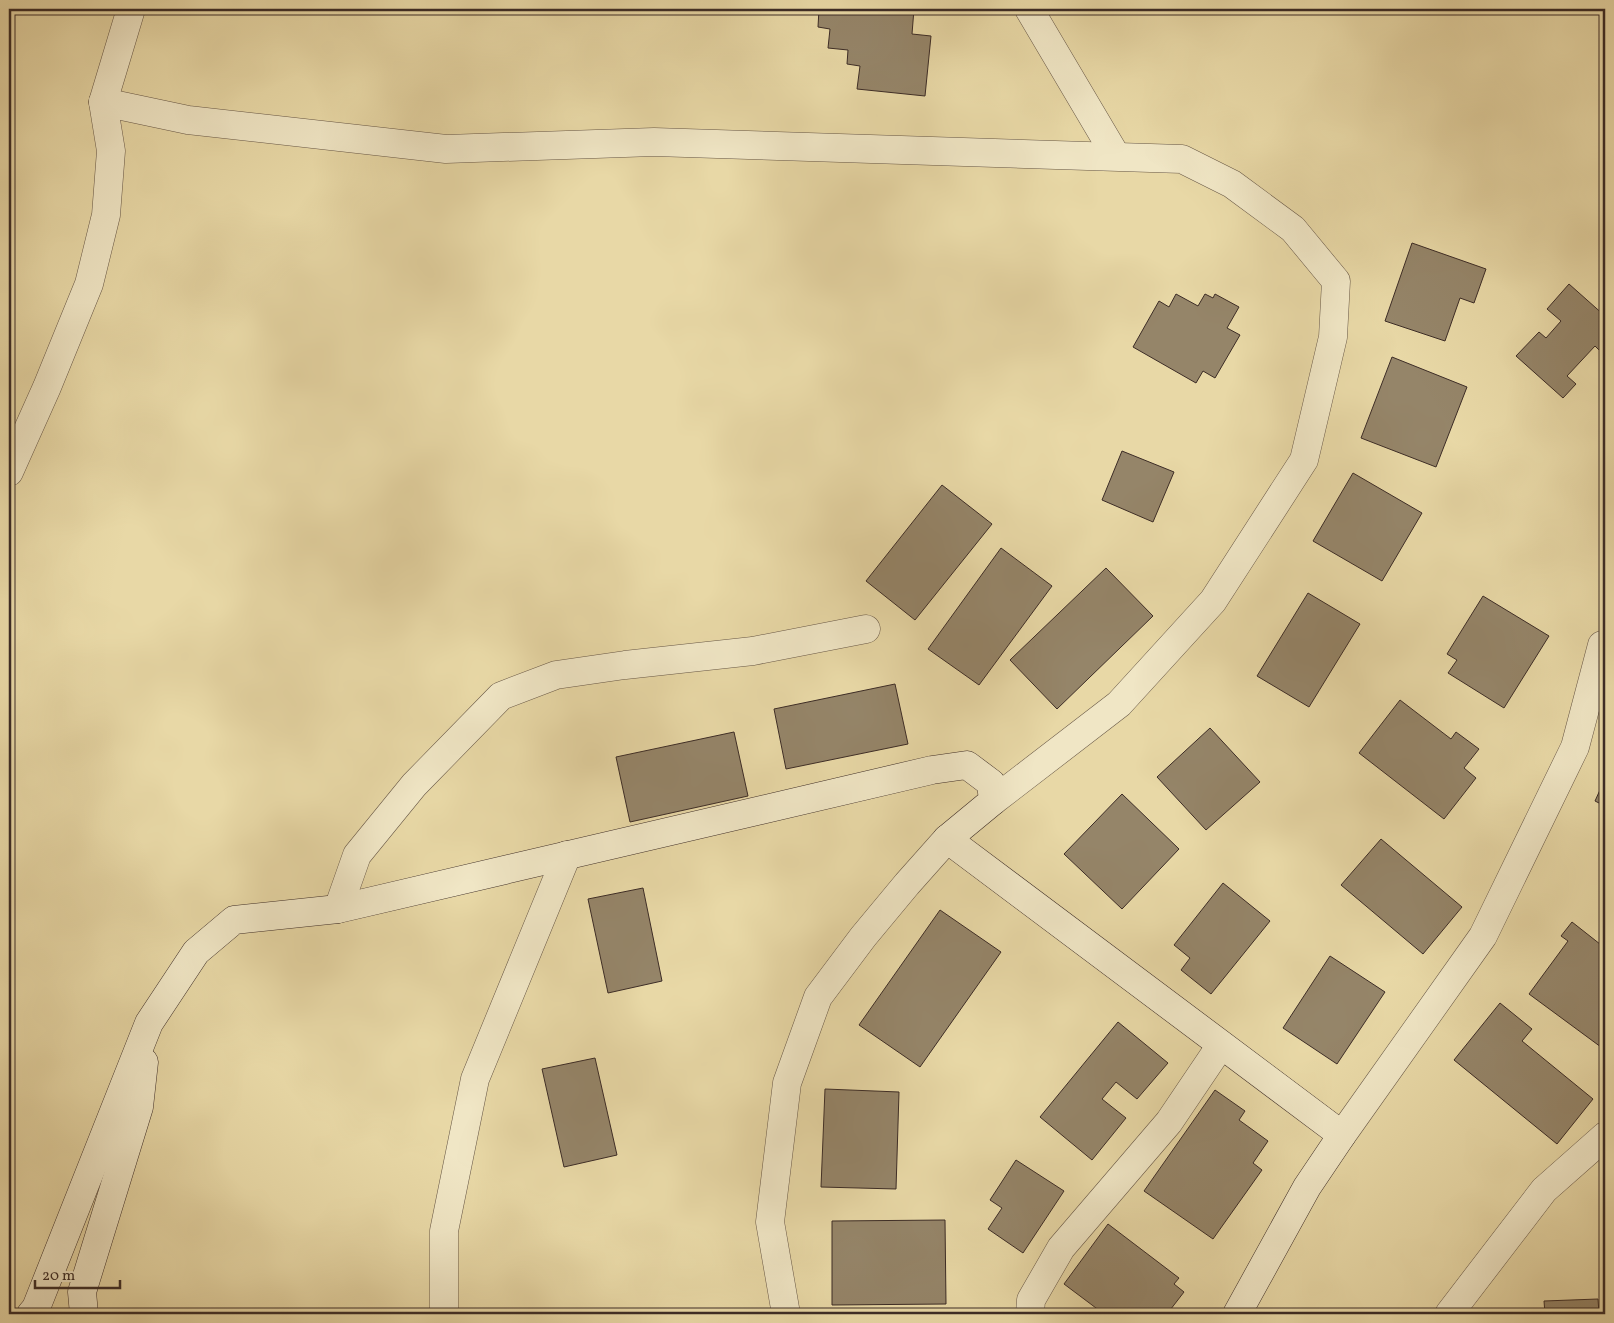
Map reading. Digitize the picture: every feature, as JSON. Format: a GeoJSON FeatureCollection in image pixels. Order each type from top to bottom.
{"type":"FeatureCollection","features":[{"type":"Feature","properties":{"kind":"street"},"geometry":{"type":"LineString","coordinates":[[9,472],[44,396],[89,284],[106,216],[111,151],[103,102],[131,9]]}},
{"type":"Feature","properties":{"kind":"street"},"geometry":{"type":"LineString","coordinates":[[1029,9],[1116,156]]}},
{"type":"Feature","properties":{"kind":"street"},"geometry":{"type":"LineString","coordinates":[[103,102],[188,120],[446,149],[654,142],[1182,159],[1232,184],[1293,230],[1336,281],[1333,337],[1304,460],[1213,601],[1119,704],[947,839],[869,930],[818,997],[787,1084],[770,1222],[786,1314]]}},
{"type":"Feature","properties":{"kind":"street"},"geometry":{"type":"LineString","coordinates":[[338,909],[357,854],[414,785],[501,696],[556,675],[625,665],[753,651],[866,630]]}},
{"type":"Feature","properties":{"kind":"street"},"geometry":{"type":"LineString","coordinates":[[1237,1314],[1307,1187],[1483,936],[1575,746],[1602,645]]}},
{"type":"Feature","properties":{"kind":"street"},"geometry":{"type":"LineString","coordinates":[[31,1314],[40,1299],[149,1023],[196,952],[234,920],[338,909],[932,770],[967,765],[991,783],[993,801]]}},
{"type":"Feature","properties":{"kind":"street"},"geometry":{"type":"LineString","coordinates":[[947,839],[1342,1135]]}},
{"type":"Feature","properties":{"kind":"street"},"geometry":{"type":"LineString","coordinates":[[444,1314],[444,1230],[475,1079],[567,855]]}},
{"type":"Feature","properties":{"kind":"street"},"geometry":{"type":"LineString","coordinates":[[84,1314],[82,1292],[139,1107],[149,1023]]}},
{"type":"Feature","properties":{"kind":"street"},"geometry":{"type":"LineString","coordinates":[[1030,1314],[1031,1300],[1061,1248],[1169,1122],[1221,1045]]}},
{"type":"Feature","properties":{"kind":"street"},"geometry":{"type":"LineString","coordinates":[[1449,1314],[1544,1190],[1605,1136]]}},
{"type":"Feature","properties":{"kind":"building"},"geometry":{"type":"Polygon","coordinates":[[[819,9],[914,9],[912,34],[931,36],[925,96],[857,89],[860,66],[847,64],[848,50],[828,48],[830,29],[818,27],[819,9]]]}},
{"type":"Feature","properties":{"kind":"building"},"geometry":{"type":"Polygon","coordinates":[[[1412,243],[1486,269],[1474,303],[1460,298],[1445,341],[1385,321],[1412,243]]]}},
{"type":"Feature","properties":{"kind":"building"},"geometry":{"type":"Polygon","coordinates":[[[1569,284],[1605,316],[1605,356],[1595,346],[1567,376],[1576,384],[1563,398],[1516,356],[1539,332],[1546,338],[1561,321],[1547,309],[1569,284]]]}},
{"type":"Feature","properties":{"kind":"building"},"geometry":{"type":"Polygon","coordinates":[[[1176,294],[1198,306],[1205,294],[1213,298],[1215,294],[1239,307],[1227,328],[1240,335],[1215,378],[1203,371],[1196,383],[1133,347],[1159,301],[1169,307],[1176,294]]]}},
{"type":"Feature","properties":{"kind":"building"},"geometry":{"type":"Polygon","coordinates":[[[1392,357],[1467,387],[1436,467],[1361,438],[1392,357]]]}},
{"type":"Feature","properties":{"kind":"building"},"geometry":{"type":"Polygon","coordinates":[[[1122,451],[1174,472],[1153,522],[1102,500],[1122,451]]]}},
{"type":"Feature","properties":{"kind":"building"},"geometry":{"type":"Polygon","coordinates":[[[1353,473],[1422,513],[1382,581],[1313,541],[1353,473]]]}},
{"type":"Feature","properties":{"kind":"building"},"geometry":{"type":"Polygon","coordinates":[[[942,485],[992,524],[915,620],[866,581],[942,485]]]}},
{"type":"Feature","properties":{"kind":"building"},"geometry":{"type":"Polygon","coordinates":[[[1001,548],[1052,586],[979,685],[928,649],[1001,548]]]}},
{"type":"Feature","properties":{"kind":"building"},"geometry":{"type":"Polygon","coordinates":[[[1106,568],[1153,616],[1057,709],[1010,660],[1106,568]]]}},
{"type":"Feature","properties":{"kind":"building"},"geometry":{"type":"Polygon","coordinates":[[[1308,593],[1360,624],[1309,707],[1257,676],[1308,593]]]}},
{"type":"Feature","properties":{"kind":"building"},"geometry":{"type":"Polygon","coordinates":[[[1483,596],[1549,636],[1504,708],[1448,673],[1457,660],[1447,654],[1483,596]]]}},
{"type":"Feature","properties":{"kind":"building"},"geometry":{"type":"Polygon","coordinates":[[[895,684],[908,744],[786,769],[774,709],[895,684]]]}},
{"type":"Feature","properties":{"kind":"building"},"geometry":{"type":"Polygon","coordinates":[[[1400,700],[1451,739],[1456,732],[1479,749],[1464,768],[1476,778],[1444,819],[1359,753],[1400,700]]]}},
{"type":"Feature","properties":{"kind":"building"},"geometry":{"type":"Polygon","coordinates":[[[1210,728],[1260,782],[1206,830],[1157,777],[1210,728]]]}},
{"type":"Feature","properties":{"kind":"building"},"geometry":{"type":"Polygon","coordinates":[[[734,732],[748,796],[630,822],[616,757],[734,732]]]}},
{"type":"Feature","properties":{"kind":"building"},"geometry":{"type":"Polygon","coordinates":[[[1605,779],[1605,806],[1595,801],[1605,779]]]}},
{"type":"Feature","properties":{"kind":"building"},"geometry":{"type":"Polygon","coordinates":[[[1122,794],[1179,849],[1122,909],[1064,854],[1122,794]]]}},
{"type":"Feature","properties":{"kind":"building"},"geometry":{"type":"Polygon","coordinates":[[[1381,839],[1462,907],[1423,954],[1341,885],[1381,839]]]}},
{"type":"Feature","properties":{"kind":"building"},"geometry":{"type":"Polygon","coordinates":[[[1223,883],[1270,921],[1211,994],[1181,970],[1190,958],[1174,945],[1223,883]]]}},
{"type":"Feature","properties":{"kind":"building"},"geometry":{"type":"Polygon","coordinates":[[[643,888],[662,981],[608,993],[588,899],[643,888]]]}},
{"type":"Feature","properties":{"kind":"building"},"geometry":{"type":"Polygon","coordinates":[[[940,910],[1001,952],[920,1067],[859,1025],[940,910]]]}},
{"type":"Feature","properties":{"kind":"building"},"geometry":{"type":"Polygon","coordinates":[[[1572,922],[1605,948],[1605,1050],[1529,994],[1568,941],[1561,936],[1572,922]]]}},
{"type":"Feature","properties":{"kind":"building"},"geometry":{"type":"Polygon","coordinates":[[[1330,956],[1385,992],[1337,1064],[1283,1028],[1330,956]]]}},
{"type":"Feature","properties":{"kind":"building"},"geometry":{"type":"Polygon","coordinates":[[[1500,1003],[1532,1029],[1522,1041],[1593,1099],[1557,1144],[1454,1060],[1500,1003]]]}},
{"type":"Feature","properties":{"kind":"building"},"geometry":{"type":"Polygon","coordinates":[[[1118,1022],[1168,1063],[1137,1099],[1116,1082],[1102,1099],[1126,1118],[1092,1160],[1040,1117],[1118,1022]]]}},
{"type":"Feature","properties":{"kind":"building"},"geometry":{"type":"Polygon","coordinates":[[[595,1058],[617,1155],[564,1167],[542,1069],[595,1058]]]}},
{"type":"Feature","properties":{"kind":"building"},"geometry":{"type":"Polygon","coordinates":[[[825,1089],[899,1092],[896,1189],[821,1187],[825,1089]]]}},
{"type":"Feature","properties":{"kind":"building"},"geometry":{"type":"Polygon","coordinates":[[[1215,1090],[1245,1111],[1239,1120],[1268,1141],[1253,1163],[1262,1170],[1213,1239],[1144,1191],[1215,1090]]]}},
{"type":"Feature","properties":{"kind":"building"},"geometry":{"type":"Polygon","coordinates":[[[1016,1160],[1064,1191],[1023,1253],[988,1229],[1002,1208],[990,1200],[1016,1160]]]}},
{"type":"Feature","properties":{"kind":"building"},"geometry":{"type":"Polygon","coordinates":[[[945,1220],[946,1304],[832,1305],[832,1221],[945,1220]]]}},
{"type":"Feature","properties":{"kind":"building"},"geometry":{"type":"Polygon","coordinates":[[[1108,1224],[1179,1278],[1174,1284],[1184,1292],[1167,1314],[1104,1314],[1064,1284],[1108,1224]]]}},
{"type":"Feature","properties":{"kind":"building"},"geometry":{"type":"Polygon","coordinates":[[[1598,1299],[1599,1314],[1545,1314],[1544,1301],[1598,1299]]]}}]}
